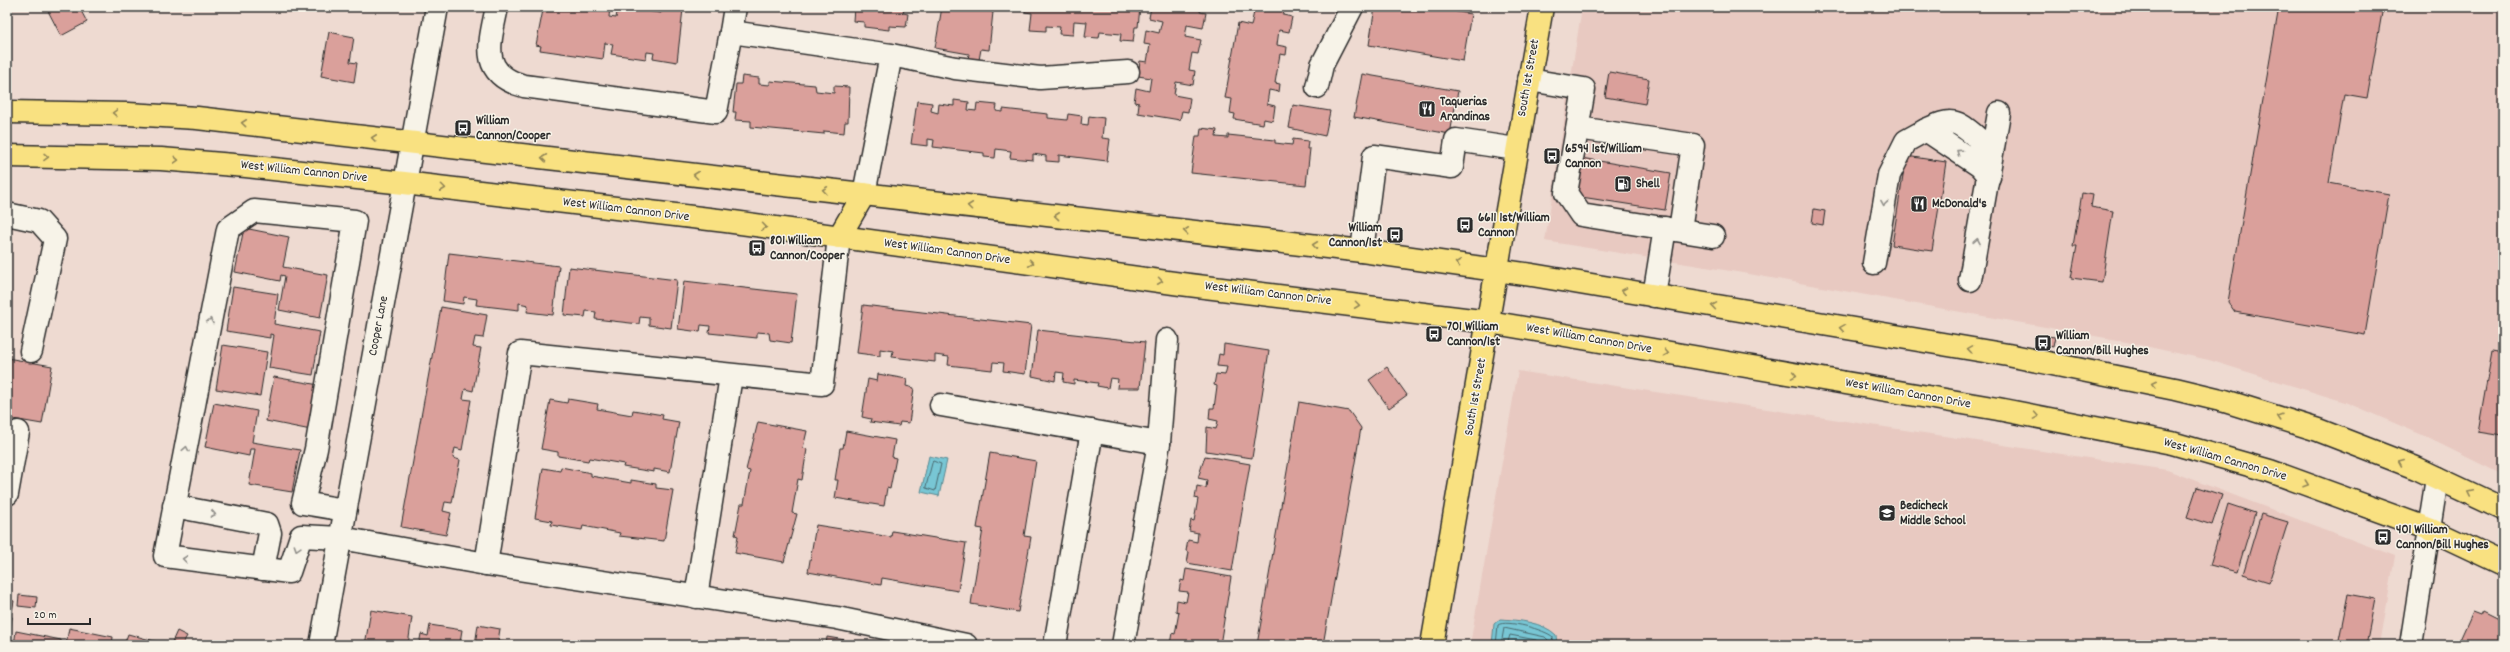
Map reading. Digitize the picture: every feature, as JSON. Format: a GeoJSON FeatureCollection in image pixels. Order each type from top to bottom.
{"type":"FeatureCollection","features":[{"type":"Feature","properties":{"kind":"main road","name":"South 1st Street"},"geometry":{"type":"LineString","coordinates":[[1432,645],[1489,322],[1516,149],[1542,7]]}},
{"type":"Feature","properties":{"kind":"main road"},"geometry":{"type":"LineString","coordinates":[[7,112],[128,114],[197,118],[1362,251],[1497,269],[2008,355],[2175,388],[2225,401],[2318,430],[2437,478],[2503,509]]}},
{"type":"Feature","properties":{"kind":"main road","name":"West William Cannon Drive"},"geometry":{"type":"LineString","coordinates":[[7,156],[161,159],[246,166],[404,183],[839,237],[1489,322],[1998,409],[2172,443],[2270,471],[2429,529],[2503,564]]}},
{"type":"Feature","properties":{"kind":"main road"},"geometry":{"type":"LineString","coordinates":[[839,237],[864,194]]}},
{"type":"Feature","properties":{"kind":"street","name":"Cooper Lane"},"geometry":{"type":"LineString","coordinates":[[321,645],[437,7]]}},
{"type":"Feature","properties":{"kind":"street"},"geometry":{"type":"LineString","coordinates":[[497,7],[490,45],[490,54],[498,73],[507,82],[716,112],[735,7]]}},
{"type":"Feature","properties":{"kind":"street"},"geometry":{"type":"LineString","coordinates":[[1317,87],[1322,65],[1352,7]]}},
{"type":"Feature","properties":{"kind":"street"},"geometry":{"type":"LineString","coordinates":[[731,32],[892,55],[955,68],[1040,78],[1128,72]]}},
{"type":"Feature","properties":{"kind":"street"},"geometry":{"type":"LineString","coordinates":[[864,194],[892,55]]}},
{"type":"Feature","properties":{"kind":"street"},"geometry":{"type":"LineString","coordinates":[[1529,80],[1584,89],[1566,193],[1580,215],[1713,236]]}},
{"type":"Feature","properties":{"kind":"street"},"geometry":{"type":"LineString","coordinates":[[1970,280],[1985,172],[1999,113]]}},
{"type":"Feature","properties":{"kind":"street"},"geometry":{"type":"LineString","coordinates":[[1578,128],[1693,145],[1673,229],[1654,296]]}},
{"type":"Feature","properties":{"kind":"street"},"geometry":{"type":"LineString","coordinates":[[1874,263],[1888,175],[1906,141],[1926,130],[1985,172]]}},
{"type":"Feature","properties":{"kind":"street"},"geometry":{"type":"LineString","coordinates":[[1362,251],[1374,156],[1452,167],[1456,140],[1516,149]]}},
{"type":"Feature","properties":{"kind":"street"},"geometry":{"type":"LineString","coordinates":[[345,510],[303,502],[316,449],[355,221],[254,211],[228,229],[164,556],[289,572],[301,536],[341,538],[486,564],[837,618],[966,645]]}},
{"type":"Feature","properties":{"kind":"street"},"geometry":{"type":"LineString","coordinates":[[7,214],[39,221],[55,239],[31,351]]}},
{"type":"Feature","properties":{"kind":"street"},"geometry":{"type":"LineString","coordinates":[[486,564],[520,353],[731,376],[822,384],[839,237]]}},
{"type":"Feature","properties":{"kind":"street"},"geometry":{"type":"LineString","coordinates":[[1123,645],[1159,444],[1167,340]]}},
{"type":"Feature","properties":{"kind":"street"},"geometry":{"type":"LineString","coordinates":[[696,597],[731,376]]}},
{"type":"Feature","properties":{"kind":"street"},"geometry":{"type":"LineString","coordinates":[[941,405],[1159,444]]}},
{"type":"Feature","properties":{"kind":"street"},"geometry":{"type":"LineString","coordinates":[[1055,645],[1092,431]]}},
{"type":"Feature","properties":{"kind":"street"},"geometry":{"type":"LineString","coordinates":[[7,494],[18,432]]}},
{"type":"Feature","properties":{"kind":"street"},"geometry":{"type":"LineString","coordinates":[[2411,645],[2437,478]]}},
{"type":"Feature","properties":{"kind":"street"},"geometry":{"type":"LineString","coordinates":[[174,506],[267,524],[270,533],[263,569]]}},
{"type":"Feature","properties":{"kind":"shaded area"},"geometry":{"type":"Polygon","coordinates":[[[1582,7],[2503,7],[2503,475],[2420,434],[2345,402],[2209,360],[2117,340],[1749,274],[1545,241],[1582,7]]]}},
{"type":"Feature","properties":{"kind":"shaded area","name":"Bedicheck Middle School"},"geometry":{"type":"Polygon","coordinates":[[[1518,371],[2167,470],[2395,556],[2380,645],[1470,645],[1518,371]]]}},
{"type":"Feature","properties":{"kind":"water"},"geometry":{"type":"Polygon","coordinates":[[[929,456],[947,460],[939,496],[921,492],[929,456]]]}},
{"type":"Feature","properties":{"kind":"water"},"geometry":{"type":"Polygon","coordinates":[[[1500,619],[1530,622],[1544,627],[1556,635],[1557,645],[1492,645],[1494,624],[1500,619]]]}},
{"type":"Feature","properties":{"kind":"building"},"geometry":{"type":"Polygon","coordinates":[[[46,7],[79,7],[87,22],[61,36],[46,7]]]}},
{"type":"Feature","properties":{"kind":"building"},"geometry":{"type":"Polygon","coordinates":[[[540,7],[610,7],[609,17],[616,18],[618,7],[633,7],[632,9],[661,13],[662,7],[683,9],[677,62],[653,58],[654,53],[647,52],[646,59],[611,54],[613,44],[605,43],[603,59],[540,50],[541,46],[536,45],[543,10],[540,7]]]}},
{"type":"Feature","properties":{"kind":"building"},"geometry":{"type":"Polygon","coordinates":[[[854,7],[904,7],[903,13],[908,14],[906,27],[889,26],[889,30],[864,27],[864,22],[853,21],[854,7]]]}},
{"type":"Feature","properties":{"kind":"building"},"geometry":{"type":"Polygon","coordinates":[[[942,7],[976,10],[976,7],[989,7],[989,11],[993,12],[989,50],[981,49],[979,60],[968,59],[969,54],[935,48],[942,7]]]}},
{"type":"Feature","properties":{"kind":"building"},"geometry":{"type":"Polygon","coordinates":[[[1025,7],[1140,7],[1138,27],[1135,27],[1133,42],[1120,41],[1121,34],[1100,32],[1099,38],[1085,37],[1087,22],[1074,21],[1073,35],[1059,34],[1060,27],[1046,26],[1046,31],[1030,30],[1032,13],[1025,12],[1025,7]]]}},
{"type":"Feature","properties":{"kind":"building"},"geometry":{"type":"Polygon","coordinates":[[[1151,7],[1201,7],[1200,12],[1206,13],[1203,28],[1187,25],[1185,37],[1201,40],[1198,54],[1192,53],[1189,70],[1195,71],[1193,85],[1176,82],[1174,95],[1190,98],[1188,112],[1182,111],[1180,120],[1138,113],[1139,103],[1134,102],[1136,88],[1149,91],[1151,78],[1138,76],[1140,61],[1147,62],[1150,45],[1144,44],[1146,30],[1159,33],[1162,21],[1149,18],[1151,7]]]}},
{"type":"Feature","properties":{"kind":"building"},"geometry":{"type":"Polygon","coordinates":[[[1255,7],[1284,11],[1283,15],[1292,17],[1289,32],[1279,30],[1277,45],[1287,47],[1286,55],[1280,54],[1275,83],[1280,84],[1279,92],[1269,90],[1267,104],[1275,106],[1273,121],[1264,119],[1263,124],[1234,119],[1235,114],[1230,113],[1232,99],[1225,98],[1238,23],[1251,26],[1255,7]]]}},
{"type":"Feature","properties":{"kind":"building"},"geometry":{"type":"Polygon","coordinates":[[[1375,7],[1427,7],[1471,14],[1463,61],[1369,45],[1375,7]]]}},
{"type":"Feature","properties":{"kind":"building"},"geometry":{"type":"Polygon","coordinates":[[[2279,7],[2383,7],[2367,98],[2344,94],[2329,183],[2389,194],[2365,335],[2235,312],[2228,302],[2279,7]]]}},
{"type":"Feature","properties":{"kind":"building"},"geometry":{"type":"Polygon","coordinates":[[[329,32],[354,37],[350,62],[357,63],[354,82],[321,76],[329,32]]]}},
{"type":"Feature","properties":{"kind":"building"},"geometry":{"type":"Polygon","coordinates":[[[1609,72],[1649,79],[1645,104],[1605,97],[1609,72]]]}},
{"type":"Feature","properties":{"kind":"building"},"geometry":{"type":"Polygon","coordinates":[[[1362,74],[1458,91],[1450,134],[1354,117],[1362,74]]]}},
{"type":"Feature","properties":{"kind":"building"},"geometry":{"type":"Polygon","coordinates":[[[742,76],[759,78],[759,84],[770,85],[770,81],[815,85],[816,91],[834,93],[834,86],[849,87],[848,122],[845,122],[844,133],[824,131],[824,134],[751,127],[751,121],[735,120],[736,112],[733,112],[736,84],[741,84],[742,76]]]}},
{"type":"Feature","properties":{"kind":"building"},"geometry":{"type":"Polygon","coordinates":[[[954,100],[969,102],[968,110],[976,111],[977,103],[997,105],[996,111],[1003,112],[1003,109],[1048,114],[1048,118],[1067,120],[1068,114],[1082,116],[1081,124],[1088,125],[1089,116],[1104,118],[1102,138],[1110,139],[1107,161],[1059,155],[1059,162],[1046,161],[1046,156],[1033,154],[1033,160],[1010,158],[1011,151],[996,149],[995,158],[984,157],[984,153],[933,147],[934,140],[928,139],[928,146],[911,144],[917,101],[932,103],[931,111],[938,113],[939,104],[954,106],[954,100]]]}},
{"type":"Feature","properties":{"kind":"building"},"geometry":{"type":"Polygon","coordinates":[[[1293,105],[1330,111],[1325,136],[1289,128],[1293,105]]]}},
{"type":"Feature","properties":{"kind":"building"},"geometry":{"type":"Polygon","coordinates":[[[1201,128],[1217,130],[1216,137],[1228,138],[1228,135],[1275,140],[1275,143],[1292,145],[1293,139],[1308,141],[1307,149],[1310,149],[1306,185],[1191,173],[1196,136],[1200,136],[1201,128]]]}},
{"type":"Feature","properties":{"kind":"building","name":"McDonald's"},"geometry":{"type":"Polygon","coordinates":[[[1906,156],[1946,162],[1932,251],[1892,245],[1906,156]]]}},
{"type":"Feature","properties":{"kind":"building","name":"Shell"},"geometry":{"type":"Polygon","coordinates":[[[1581,158],[1671,173],[1665,210],[1575,196],[1581,158]]]}},
{"type":"Feature","properties":{"kind":"building"},"geometry":{"type":"Polygon","coordinates":[[[2082,193],[2093,195],[2091,207],[2113,211],[2102,282],[2071,278],[2077,246],[2073,246],[2082,193]]]}},
{"type":"Feature","properties":{"kind":"building"},"geometry":{"type":"Polygon","coordinates":[[[1814,209],[1825,211],[1823,225],[1812,223],[1814,209]]]}},
{"type":"Feature","properties":{"kind":"building"},"geometry":{"type":"Polygon","coordinates":[[[244,228],[289,237],[283,267],[328,275],[320,318],[279,310],[285,276],[281,275],[280,281],[235,272],[244,228]]]}},
{"type":"Feature","properties":{"kind":"building"},"geometry":{"type":"Polygon","coordinates":[[[449,253],[559,266],[553,315],[527,312],[528,305],[519,303],[519,310],[476,305],[477,299],[464,297],[463,304],[443,301],[449,253]]]}},
{"type":"Feature","properties":{"kind":"building"},"geometry":{"type":"Polygon","coordinates":[[[569,267],[677,280],[671,328],[649,325],[649,318],[640,317],[639,324],[595,319],[596,312],[586,311],[585,317],[564,315],[569,267]]]}},
{"type":"Feature","properties":{"kind":"building"},"geometry":{"type":"Polygon","coordinates":[[[684,281],[797,294],[791,343],[770,340],[769,333],[757,332],[757,338],[709,333],[710,326],[701,325],[700,332],[678,329],[684,281]]]}},
{"type":"Feature","properties":{"kind":"building"},"geometry":{"type":"Polygon","coordinates":[[[233,287],[278,294],[274,324],[320,332],[313,375],[269,368],[274,335],[270,334],[270,338],[226,331],[233,287]]]}},
{"type":"Feature","properties":{"kind":"building"},"geometry":{"type":"Polygon","coordinates":[[[863,305],[1031,325],[1025,374],[1003,371],[1004,363],[993,362],[992,370],[948,365],[949,357],[935,355],[935,362],[892,357],[893,351],[880,349],[880,356],[857,353],[863,305]]]}},
{"type":"Feature","properties":{"kind":"building"},"geometry":{"type":"Polygon","coordinates":[[[441,307],[487,315],[483,338],[475,337],[473,347],[481,348],[473,391],[465,389],[463,399],[471,400],[462,450],[455,448],[453,458],[460,460],[452,503],[445,502],[443,511],[451,513],[446,535],[401,527],[441,307]]]}},
{"type":"Feature","properties":{"kind":"building"},"geometry":{"type":"Polygon","coordinates":[[[1038,330],[1145,342],[1140,388],[1117,388],[1118,379],[1110,378],[1108,388],[1097,386],[1098,383],[1074,380],[1074,384],[1063,382],[1064,373],[1056,372],[1055,381],[1032,376],[1038,330]]]}},
{"type":"Feature","properties":{"kind":"building"},"geometry":{"type":"Polygon","coordinates":[[[2046,336],[2055,337],[2053,347],[2044,345],[2046,336]]]}},
{"type":"Feature","properties":{"kind":"building"},"geometry":{"type":"Polygon","coordinates":[[[1224,344],[1269,351],[1252,458],[1206,451],[1207,427],[1216,429],[1218,421],[1209,419],[1210,408],[1214,408],[1217,386],[1214,385],[1216,374],[1225,375],[1227,367],[1217,366],[1219,354],[1223,355],[1224,344]]]}},
{"type":"Feature","properties":{"kind":"building"},"geometry":{"type":"Polygon","coordinates":[[[223,345],[267,352],[260,396],[216,389],[223,345]]]}},
{"type":"Feature","properties":{"kind":"building"},"geometry":{"type":"Polygon","coordinates":[[[2492,352],[2503,354],[2503,436],[2478,432],[2492,352]]]}},
{"type":"Feature","properties":{"kind":"building"},"geometry":{"type":"Polygon","coordinates":[[[7,358],[52,366],[42,424],[7,418],[7,358]]]}},
{"type":"Feature","properties":{"kind":"building"},"geometry":{"type":"Polygon","coordinates":[[[1387,367],[1407,395],[1389,408],[1369,380],[1387,367]]]}},
{"type":"Feature","properties":{"kind":"building"},"geometry":{"type":"Polygon","coordinates":[[[878,374],[907,379],[906,386],[914,388],[909,423],[900,422],[899,426],[870,422],[871,419],[862,417],[868,379],[877,381],[878,374]]]}},
{"type":"Feature","properties":{"kind":"building"},"geometry":{"type":"Polygon","coordinates":[[[274,377],[319,385],[311,430],[266,421],[274,377]]]}},
{"type":"Feature","properties":{"kind":"building"},"geometry":{"type":"Polygon","coordinates":[[[568,399],[598,404],[597,409],[632,415],[633,410],[663,415],[662,419],[679,422],[670,472],[654,469],[654,472],[623,467],[624,464],[589,458],[588,461],[558,456],[558,452],[541,449],[550,400],[567,403],[568,399]]]}},
{"type":"Feature","properties":{"kind":"building"},"geometry":{"type":"Polygon","coordinates":[[[1299,402],[1349,411],[1361,428],[1323,645],[1257,645],[1299,402]]]}},
{"type":"Feature","properties":{"kind":"building"},"geometry":{"type":"Polygon","coordinates":[[[214,403],[257,411],[252,442],[300,450],[292,492],[249,485],[255,449],[250,449],[249,456],[205,447],[214,403]]]}},
{"type":"Feature","properties":{"kind":"building"},"geometry":{"type":"Polygon","coordinates":[[[758,422],[807,431],[803,448],[807,449],[802,480],[798,479],[792,513],[797,514],[784,562],[735,553],[738,536],[735,535],[741,504],[744,504],[750,471],[746,470],[758,422]]]}},
{"type":"Feature","properties":{"kind":"building"},"geometry":{"type":"Polygon","coordinates":[[[846,431],[895,440],[892,457],[896,458],[890,489],[887,488],[884,506],[835,498],[838,480],[835,480],[840,448],[843,448],[846,431]]]}},
{"type":"Feature","properties":{"kind":"building"},"geometry":{"type":"Polygon","coordinates":[[[990,453],[1036,461],[1024,536],[1031,537],[1018,612],[971,604],[983,529],[977,528],[990,453]]]}},
{"type":"Feature","properties":{"kind":"building"},"geometry":{"type":"Polygon","coordinates":[[[1205,456],[1250,464],[1232,571],[1187,563],[1189,552],[1186,551],[1188,540],[1197,542],[1198,533],[1189,531],[1191,520],[1194,521],[1198,499],[1195,498],[1197,486],[1206,488],[1207,480],[1198,478],[1205,456]]]}},
{"type":"Feature","properties":{"kind":"building"},"geometry":{"type":"Polygon","coordinates":[[[561,467],[591,473],[591,476],[631,483],[631,480],[656,484],[656,488],[673,490],[664,541],[619,536],[620,533],[583,526],[582,530],[551,525],[552,521],[535,518],[543,468],[560,471],[561,467]]]}},
{"type":"Feature","properties":{"kind":"building"},"geometry":{"type":"Polygon","coordinates":[[[2197,487],[2222,495],[2212,525],[2187,517],[2197,487]]]}},
{"type":"Feature","properties":{"kind":"building"},"geometry":{"type":"Polygon","coordinates":[[[2228,504],[2255,513],[2237,572],[2210,565],[2228,504]]]}},
{"type":"Feature","properties":{"kind":"building"},"geometry":{"type":"Polygon","coordinates":[[[2261,514],[2288,522],[2269,582],[2243,574],[2261,514]]]}},
{"type":"Feature","properties":{"kind":"building"},"geometry":{"type":"Polygon","coordinates":[[[816,525],[891,537],[892,531],[966,543],[958,591],[882,578],[881,585],[808,572],[816,525]]]}},
{"type":"Feature","properties":{"kind":"building"},"geometry":{"type":"Polygon","coordinates":[[[1186,569],[1231,577],[1220,645],[1170,644],[1172,633],[1175,634],[1179,612],[1176,611],[1177,600],[1186,602],[1188,592],[1179,591],[1181,580],[1184,581],[1186,569]]]}},
{"type":"Feature","properties":{"kind":"building"},"geometry":{"type":"Polygon","coordinates":[[[2348,594],[2375,599],[2366,645],[2338,645],[2348,594]]]}},
{"type":"Feature","properties":{"kind":"building"},"geometry":{"type":"Polygon","coordinates":[[[19,595],[37,597],[36,608],[18,606],[19,595]]]}},
{"type":"Feature","properties":{"kind":"building"},"geometry":{"type":"Polygon","coordinates":[[[7,600],[14,601],[12,612],[7,611],[7,600]]]}},
{"type":"Feature","properties":{"kind":"building"},"geometry":{"type":"Polygon","coordinates":[[[371,610],[412,617],[408,645],[365,645],[371,610]]]}},
{"type":"Feature","properties":{"kind":"building"},"geometry":{"type":"Polygon","coordinates":[[[2483,611],[2503,621],[2503,645],[2458,645],[2473,612],[2481,615],[2483,611]]]}},
{"type":"Feature","properties":{"kind":"building"},"geometry":{"type":"Polygon","coordinates":[[[7,616],[12,617],[8,645],[7,645],[7,616]]]}},
{"type":"Feature","properties":{"kind":"building"},"geometry":{"type":"Polygon","coordinates":[[[430,625],[462,630],[460,642],[469,643],[468,645],[419,645],[421,634],[428,636],[430,625]]]}},
{"type":"Feature","properties":{"kind":"building"},"geometry":{"type":"Polygon","coordinates":[[[478,625],[500,629],[498,641],[519,645],[475,645],[478,625]]]}},
{"type":"Feature","properties":{"kind":"building"},"geometry":{"type":"Polygon","coordinates":[[[69,628],[113,637],[112,645],[66,645],[69,628]]]}},
{"type":"Feature","properties":{"kind":"building"},"geometry":{"type":"Polygon","coordinates":[[[16,631],[61,640],[61,645],[14,645],[16,631]]]}},
{"type":"Feature","properties":{"kind":"building"},"geometry":{"type":"Polygon","coordinates":[[[177,631],[187,636],[182,645],[172,642],[177,631]]]}},
{"type":"Feature","properties":{"kind":"building"},"geometry":{"type":"Polygon","coordinates":[[[128,634],[169,645],[124,645],[128,634]]]}},
{"type":"Feature","properties":{"kind":"building"},"geometry":{"type":"Polygon","coordinates":[[[827,637],[845,640],[844,645],[826,645],[827,637]]]}},
{"type":"Feature","properties":{"kind":"place","name":"Taquerias Arandinas"},"geometry":{"type":"Point","coordinates":[1427,109]}},
{"type":"Feature","properties":{"kind":"place","name":"William Cannon/Cooper"},"geometry":{"type":"Point","coordinates":[463,128]}},
{"type":"Feature","properties":{"kind":"place","name":"6594 1st/William Cannon"},"geometry":{"type":"Point","coordinates":[1552,156]}},
{"type":"Feature","properties":{"kind":"place","name":"Shell"},"geometry":{"type":"Point","coordinates":[1623,184]}},
{"type":"Feature","properties":{"kind":"place","name":"McDonald's"},"geometry":{"type":"Point","coordinates":[1919,204]}},
{"type":"Feature","properties":{"kind":"place","name":"6611 1st/William Cannon"},"geometry":{"type":"Point","coordinates":[1465,225]}},
{"type":"Feature","properties":{"kind":"place","name":"William Cannon/1st"},"geometry":{"type":"Point","coordinates":[1395,235]}},
{"type":"Feature","properties":{"kind":"place","name":"801 William Cannon/Cooper"},"geometry":{"type":"Point","coordinates":[757,248]}},
{"type":"Feature","properties":{"kind":"place","name":"701 William Cannon/1st"},"geometry":{"type":"Point","coordinates":[1434,334]}},
{"type":"Feature","properties":{"kind":"place","name":"William Cannon/Bill Hughes"},"geometry":{"type":"Point","coordinates":[2043,343]}},
{"type":"Feature","properties":{"kind":"place","name":"Bedicheck Middle School"},"geometry":{"type":"Point","coordinates":[1887,513]}},
{"type":"Feature","properties":{"kind":"place","name":"401 William Cannon/Bill Hughes"},"geometry":{"type":"Point","coordinates":[2383,537]}}]}
